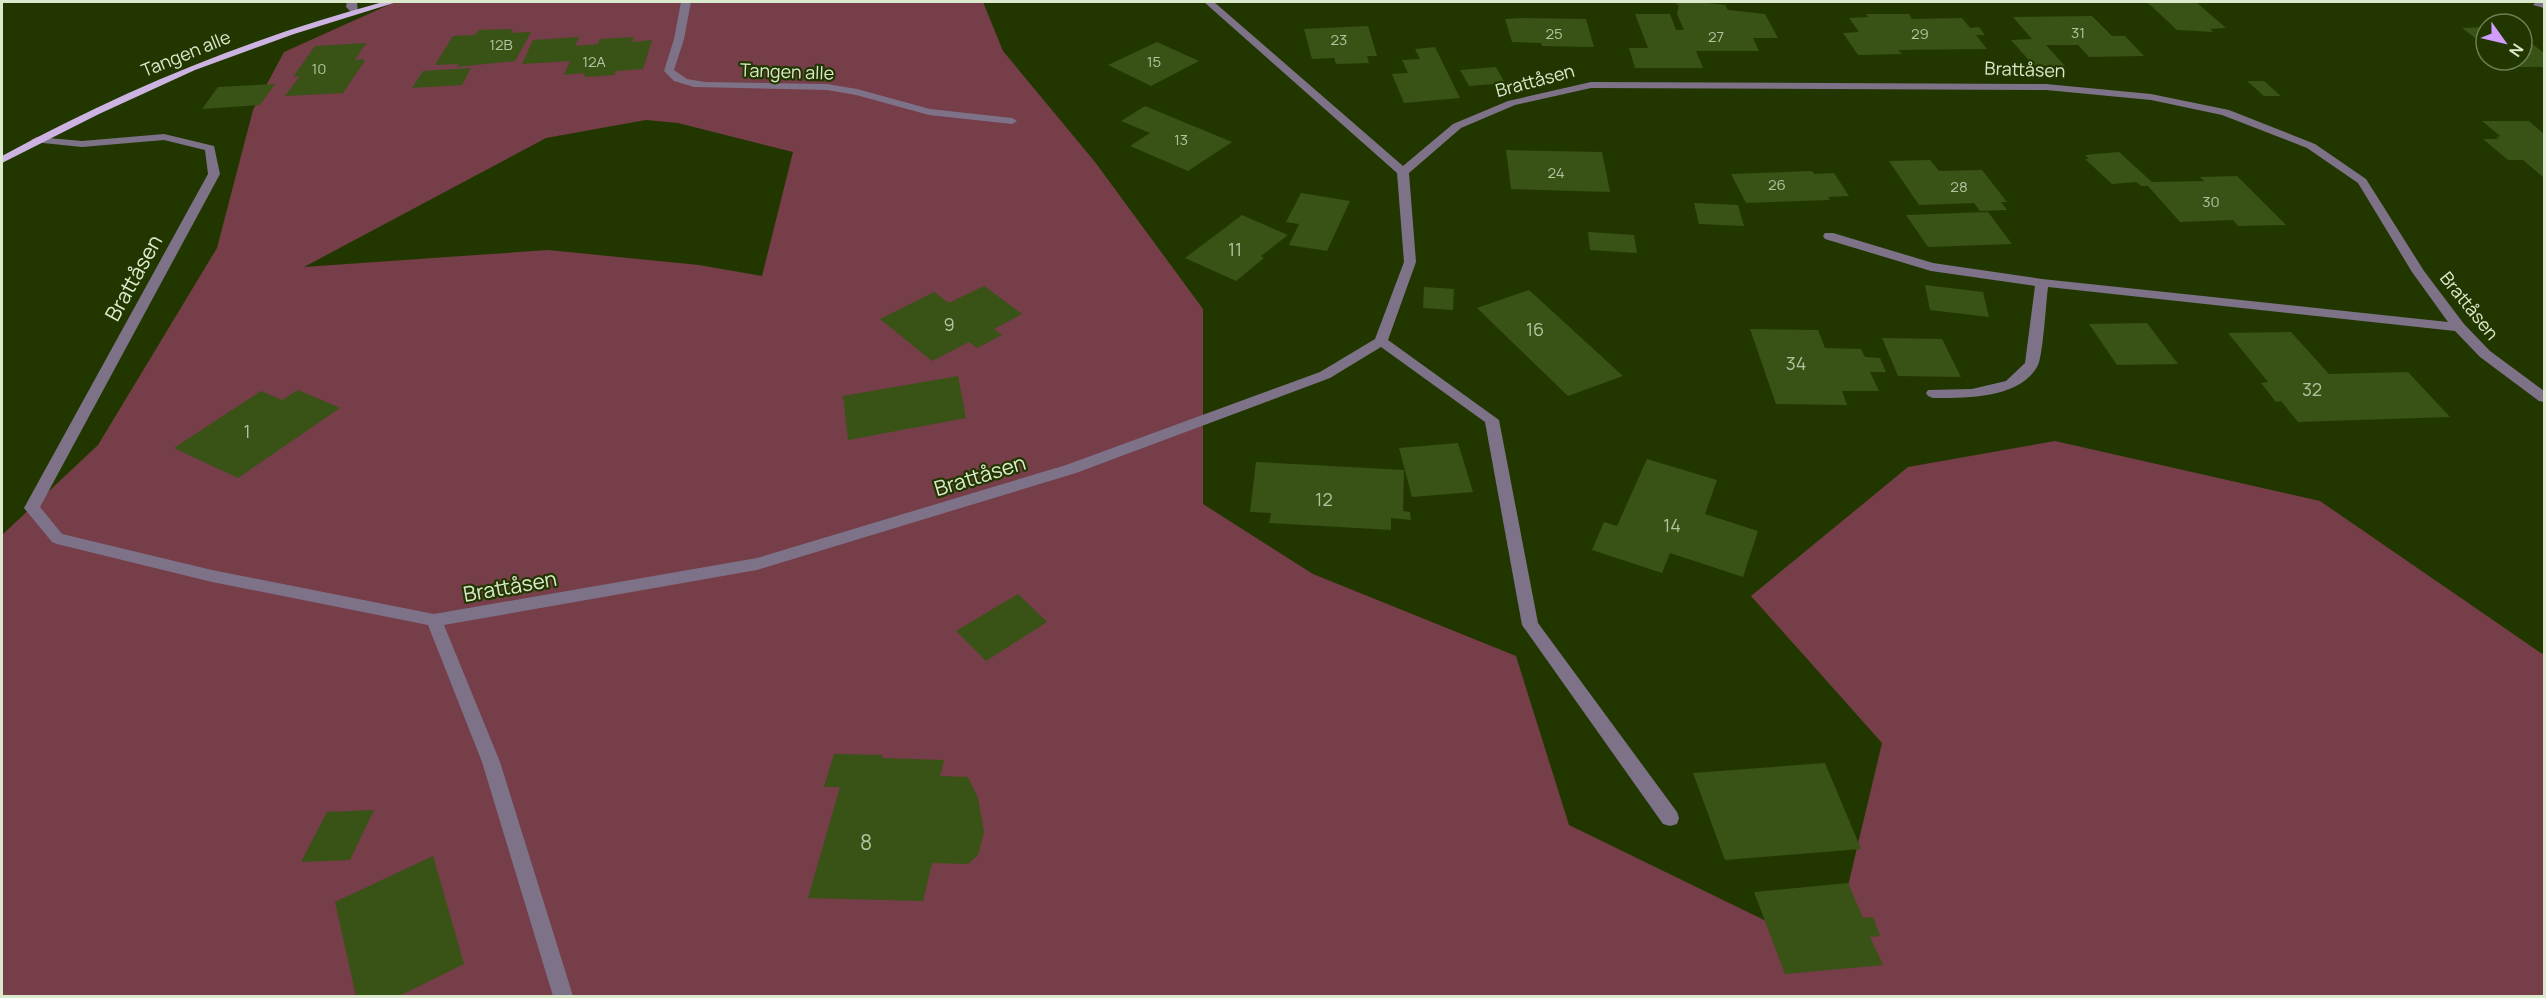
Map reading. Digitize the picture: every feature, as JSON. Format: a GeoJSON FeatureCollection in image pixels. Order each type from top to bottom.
{"type":"FeatureCollection","features":[{"type":"Feature","properties":{"kind":"main road","name":"Tangen alle"},"geometry":{"type":"LineString","coordinates":[[2,160],[37,140],[145,87],[353,6],[392,2]]}},
{"type":"Feature","properties":{"kind":"street","name":"Tangen alle"},"geometry":{"type":"LineString","coordinates":[[686,2],[679,39],[669,71],[676,79],[695,85],[711,86],[827,87],[857,92],[929,112],[1012,122]]}},
{"type":"Feature","properties":{"kind":"street"},"geometry":{"type":"LineString","coordinates":[[1209,2],[1403,171],[1410,262],[1381,341],[1492,420],[1530,625],[1670,818]]}},
{"type":"Feature","properties":{"kind":"street","name":"Brattåsen"},"geometry":{"type":"LineString","coordinates":[[1403,171],[1457,126],[1512,103],[1591,85],[2046,87],[2151,97],[2236,116],[2311,146],[2362,181],[2418,272],[2459,327],[2485,354],[2544,398]]}},
{"type":"Feature","properties":{"kind":"street","name":"Brattåsen"},"geometry":{"type":"LineString","coordinates":[[37,140],[82,144],[164,137],[210,148],[214,174],[32,508],[38,516],[57,538],[212,576],[434,620],[758,564],[1071,469],[1325,375],[1381,341]]}},
{"type":"Feature","properties":{"kind":"street"},"geometry":{"type":"LineString","coordinates":[[1829,236],[1931,267],[2042,283],[2459,327]]}},
{"type":"Feature","properties":{"kind":"street"},"geometry":{"type":"LineString","coordinates":[[1933,393],[1972,394],[2011,384],[2032,364],[2042,283]]}},
{"type":"Feature","properties":{"kind":"street"},"geometry":{"type":"LineString","coordinates":[[434,620],[490,762],[563,996]]}},
{"type":"Feature","properties":{"kind":"shaded area"},"geometry":{"type":"Polygon","coordinates":[[[395,2],[983,2],[1003,51],[1095,162],[1203,309],[1203,504],[1313,574],[1516,656],[1569,825],[1832,953],[1882,743],[1751,596],[1908,467],[2055,441],[2320,501],[2544,655],[2544,996],[2,996],[2,535],[98,445],[217,248],[253,110],[284,52],[395,2]],[[646,120],[546,138],[304,267],[548,250],[699,265],[762,276],[793,152],[678,123],[646,120]]]}},
{"type":"Feature","properties":{"kind":"building"},"geometry":{"type":"Polygon","coordinates":[[[1677,2],[1725,5],[1728,10],[1765,14],[1778,38],[1753,38],[1759,51],[1696,51],[1703,68],[1635,68],[1629,48],[1648,48],[1635,14],[1670,14],[1676,30],[1684,30],[1677,14],[1679,5],[1676,4],[1677,2]]]}},
{"type":"Feature","properties":{"kind":"building"},"geometry":{"type":"Polygon","coordinates":[[[2147,2],[2196,2],[2226,28],[2210,29],[2213,32],[2177,30],[2147,2]]]}},
{"type":"Feature","properties":{"kind":"building"},"geometry":{"type":"Polygon","coordinates":[[[1866,14],[1909,14],[1912,19],[1962,18],[1970,28],[1979,27],[1985,35],[1976,35],[1987,49],[1898,50],[1902,54],[1858,55],[1843,33],[1859,32],[1849,18],[1868,17],[1866,14]]]}},
{"type":"Feature","properties":{"kind":"building"},"geometry":{"type":"Polygon","coordinates":[[[2092,16],[2112,36],[2125,36],[2144,56],[2089,57],[2078,45],[2046,45],[2065,66],[2034,66],[2011,40],[2032,39],[2013,17],[2092,16]]]}},
{"type":"Feature","properties":{"kind":"building"},"geometry":{"type":"Polygon","coordinates":[[[1505,19],[1586,19],[1594,47],[1542,46],[1541,43],[1512,42],[1505,19]]]}},
{"type":"Feature","properties":{"kind":"building"},"geometry":{"type":"Polygon","coordinates":[[[1368,26],[1377,56],[1367,56],[1369,63],[1336,64],[1334,58],[1312,59],[1304,29],[1368,26]]]}},
{"type":"Feature","properties":{"kind":"building"},"geometry":{"type":"Polygon","coordinates":[[[2462,28],[2474,28],[2474,37],[2462,28]]]}},
{"type":"Feature","properties":{"kind":"building"},"geometry":{"type":"Polygon","coordinates":[[[513,29],[510,33],[531,32],[515,61],[456,67],[459,64],[435,65],[453,36],[475,35],[479,30],[513,29]]]}},
{"type":"Feature","properties":{"kind":"building"},"geometry":{"type":"Polygon","coordinates":[[[579,37],[575,46],[598,44],[600,39],[634,37],[632,42],[652,40],[643,69],[616,71],[614,75],[584,77],[585,73],[564,75],[570,61],[522,64],[533,40],[579,37]]]}},
{"type":"Feature","properties":{"kind":"building"},"geometry":{"type":"Polygon","coordinates":[[[1157,42],[1199,61],[1151,86],[1108,65],[1157,42]]]}},
{"type":"Feature","properties":{"kind":"building"},"geometry":{"type":"Polygon","coordinates":[[[366,43],[355,60],[364,59],[364,62],[343,93],[285,96],[300,76],[293,77],[315,46],[366,43]]]}},
{"type":"Feature","properties":{"kind":"building"},"geometry":{"type":"Polygon","coordinates":[[[2534,45],[2544,53],[2544,67],[2534,67],[2534,45]]]}},
{"type":"Feature","properties":{"kind":"building"},"geometry":{"type":"Polygon","coordinates":[[[1435,47],[1460,98],[1404,103],[1392,74],[1408,73],[1402,60],[1420,59],[1415,49],[1435,47]]]}},
{"type":"Feature","properties":{"kind":"building"},"geometry":{"type":"Polygon","coordinates":[[[1496,67],[1505,83],[1469,86],[1460,70],[1496,67]]]}},
{"type":"Feature","properties":{"kind":"building"},"geometry":{"type":"Polygon","coordinates":[[[471,68],[462,85],[412,88],[423,71],[471,68]]]}},
{"type":"Feature","properties":{"kind":"building"},"geometry":{"type":"Polygon","coordinates":[[[2247,81],[2264,81],[2281,96],[2264,96],[2247,81]]]}},
{"type":"Feature","properties":{"kind":"building"},"geometry":{"type":"Polygon","coordinates":[[[275,84],[260,105],[202,109],[218,87],[275,84]]]}},
{"type":"Feature","properties":{"kind":"building"},"geometry":{"type":"Polygon","coordinates":[[[1145,106],[1232,142],[1188,171],[1130,146],[1150,133],[1121,121],[1145,106]]]}},
{"type":"Feature","properties":{"kind":"building"},"geometry":{"type":"Polygon","coordinates":[[[2482,121],[2529,121],[2544,134],[2544,178],[2523,160],[2508,160],[2483,139],[2499,139],[2496,137],[2500,136],[2482,121]]]}},
{"type":"Feature","properties":{"kind":"building"},"geometry":{"type":"Polygon","coordinates":[[[1506,150],[1602,152],[1610,192],[1511,189],[1506,150]]]}},
{"type":"Feature","properties":{"kind":"building"},"geometry":{"type":"Polygon","coordinates":[[[2119,152],[2152,182],[2204,181],[2200,177],[2237,176],[2286,225],[2238,226],[2233,220],[2180,222],[2148,186],[2141,186],[2136,182],[2112,184],[2085,159],[2089,159],[2085,155],[2119,152]]]}},
{"type":"Feature","properties":{"kind":"building"},"geometry":{"type":"Polygon","coordinates":[[[1930,160],[1939,171],[1982,170],[2007,202],[2001,202],[2007,210],[1980,211],[1974,203],[1919,205],[1889,161],[1930,160]]]}},
{"type":"Feature","properties":{"kind":"building"},"geometry":{"type":"Polygon","coordinates":[[[1812,171],[1814,174],[1834,173],[1849,196],[1828,197],[1830,200],[1746,203],[1731,174],[1812,171]]]}},
{"type":"Feature","properties":{"kind":"building"},"geometry":{"type":"Polygon","coordinates":[[[1301,193],[1350,201],[1327,251],[1289,245],[1299,224],[1286,222],[1301,193]]]}},
{"type":"Feature","properties":{"kind":"building"},"geometry":{"type":"Polygon","coordinates":[[[1694,203],[1738,205],[1744,226],[1699,224],[1694,203]]]}},
{"type":"Feature","properties":{"kind":"building"},"geometry":{"type":"Polygon","coordinates":[[[1988,212],[2012,244],[1928,247],[1906,215],[1988,212]]]}},
{"type":"Feature","properties":{"kind":"building"},"geometry":{"type":"Polygon","coordinates":[[[1242,215],[1288,235],[1261,256],[1264,258],[1236,281],[1185,258],[1242,215]]]}},
{"type":"Feature","properties":{"kind":"building"},"geometry":{"type":"Polygon","coordinates":[[[1588,232],[1634,235],[1637,253],[1590,250],[1588,232]]]}},
{"type":"Feature","properties":{"kind":"building"},"geometry":{"type":"Polygon","coordinates":[[[1925,285],[1983,292],[1989,317],[1930,310],[1925,285]]]}},
{"type":"Feature","properties":{"kind":"building"},"geometry":{"type":"Polygon","coordinates":[[[984,286],[1022,314],[994,329],[1002,335],[977,348],[969,342],[932,361],[880,319],[934,292],[949,303],[984,286]]]}},
{"type":"Feature","properties":{"kind":"building"},"geometry":{"type":"Polygon","coordinates":[[[1424,287],[1454,289],[1453,310],[1423,308],[1424,287]]]}},
{"type":"Feature","properties":{"kind":"building"},"geometry":{"type":"Polygon","coordinates":[[[1529,290],[1623,376],[1568,396],[1477,308],[1529,290]]]}},
{"type":"Feature","properties":{"kind":"building"},"geometry":{"type":"Polygon","coordinates":[[[2147,323],[2178,364],[2117,365],[2089,324],[2147,323]]]}},
{"type":"Feature","properties":{"kind":"building"},"geometry":{"type":"Polygon","coordinates":[[[1750,329],[1818,330],[1825,348],[1861,349],[1865,357],[1880,358],[1886,372],[1870,372],[1879,391],[1842,391],[1847,405],[1776,404],[1750,329]]]}},
{"type":"Feature","properties":{"kind":"building"},"geometry":{"type":"Polygon","coordinates":[[[2291,332],[2329,374],[2408,372],[2450,417],[2298,422],[2281,401],[2276,402],[2261,383],[2268,382],[2228,333],[2291,332]]]}},
{"type":"Feature","properties":{"kind":"building"},"geometry":{"type":"Polygon","coordinates":[[[1882,338],[1942,339],[1961,377],[1898,376],[1882,338]]]}},
{"type":"Feature","properties":{"kind":"building"},"geometry":{"type":"Polygon","coordinates":[[[958,376],[966,418],[848,440],[843,396],[958,376]]]}},
{"type":"Feature","properties":{"kind":"building"},"geometry":{"type":"Polygon","coordinates":[[[298,390],[340,408],[238,478],[174,448],[261,391],[282,400],[298,390]]]}},
{"type":"Feature","properties":{"kind":"building"},"geometry":{"type":"Polygon","coordinates":[[[1458,443],[1473,492],[1412,497],[1399,448],[1458,443]]]}},
{"type":"Feature","properties":{"kind":"building"},"geometry":{"type":"Polygon","coordinates":[[[1647,459],[1717,480],[1705,514],[1758,531],[1743,577],[1670,553],[1662,573],[1592,550],[1604,522],[1617,526],[1647,459]]]}},
{"type":"Feature","properties":{"kind":"building"},"geometry":{"type":"Polygon","coordinates":[[[1256,462],[1404,470],[1403,511],[1410,512],[1411,520],[1391,518],[1391,530],[1269,523],[1271,513],[1250,512],[1256,462]]]}},
{"type":"Feature","properties":{"kind":"building"},"geometry":{"type":"Polygon","coordinates":[[[1018,594],[1047,622],[986,661],[956,631],[1018,594]]]}},
{"type":"Feature","properties":{"kind":"building"},"geometry":{"type":"Polygon","coordinates":[[[834,754],[944,760],[940,776],[968,777],[978,798],[984,832],[978,855],[968,864],[932,863],[923,901],[808,898],[840,787],[824,787],[834,754]]]}},
{"type":"Feature","properties":{"kind":"building"},"geometry":{"type":"Polygon","coordinates":[[[1825,763],[1861,849],[1725,860],[1693,773],[1825,763]]]}},
{"type":"Feature","properties":{"kind":"building"},"geometry":{"type":"Polygon","coordinates":[[[374,810],[350,860],[301,862],[327,812],[374,810]]]}},
{"type":"Feature","properties":{"kind":"building"},"geometry":{"type":"Polygon","coordinates":[[[433,856],[464,964],[399,996],[356,996],[335,902],[433,856]]]}},
{"type":"Feature","properties":{"kind":"building"},"geometry":{"type":"Polygon","coordinates":[[[1848,883],[1863,918],[1873,917],[1880,936],[1870,937],[1883,965],[1785,974],[1754,892],[1848,883]]]}}]}
